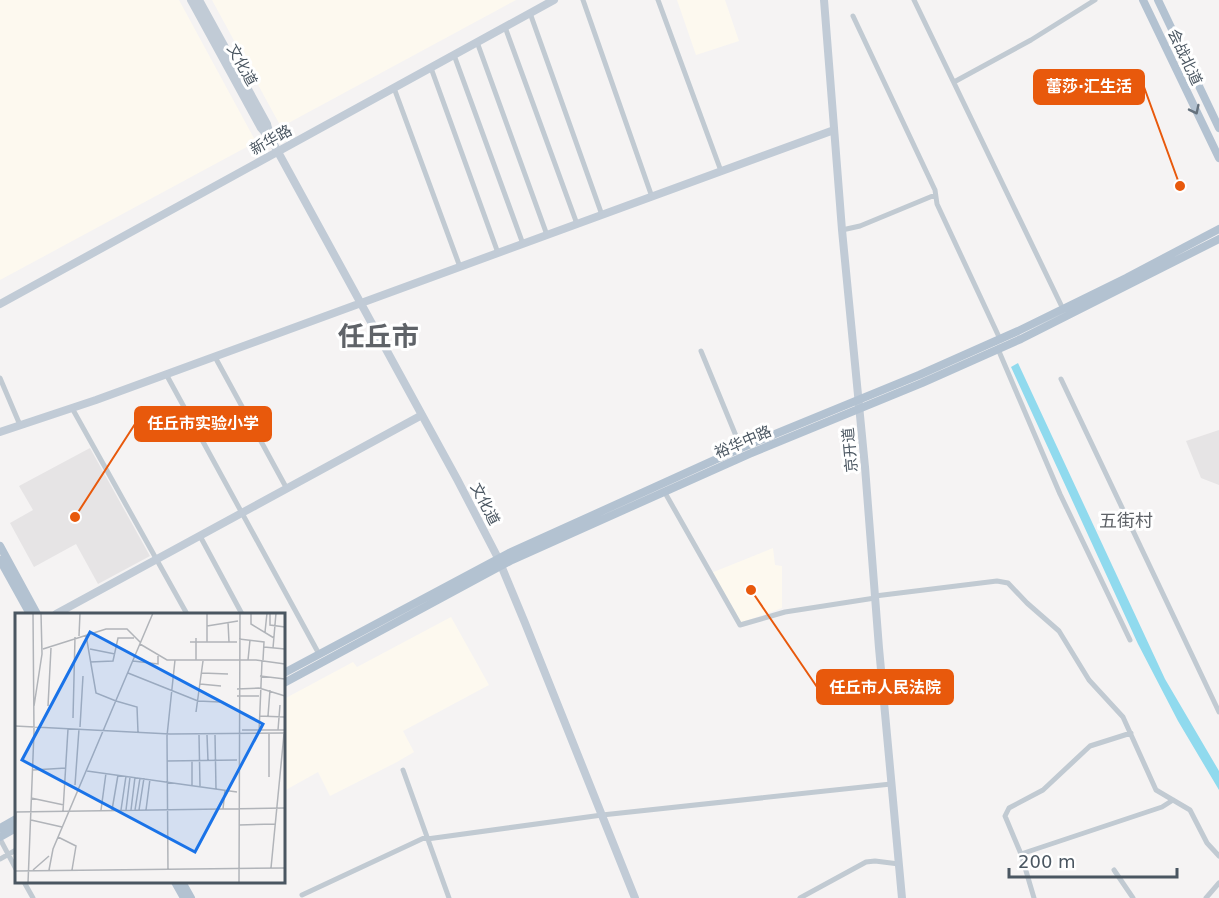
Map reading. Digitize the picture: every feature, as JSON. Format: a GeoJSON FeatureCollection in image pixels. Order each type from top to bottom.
{"type":"FeatureCollection","features":[{"type":"Feature","properties":{"kind":"main road","name":"文化道"},"geometry":{"type":"LineString","coordinates":[[191,0],[261,128],[272,141],[362,303],[499,562],[635,898]]}},
{"type":"Feature","properties":{"kind":"main road","name":"文化道"},"geometry":{"type":"LineString","coordinates":[[199,0],[267,124],[272,141]]}},
{"type":"Feature","properties":{"kind":"main road","name":"新华路"},"geometry":{"type":"LineString","coordinates":[[0,304],[554,0]]}},
{"type":"Feature","properties":{"kind":"main road","name":"京开道"},"geometry":{"type":"LineString","coordinates":[[824,0],[842,230],[902,898]]}},
{"type":"Feature","properties":{"kind":"main road","name":"会战北道"},"geometry":{"type":"LineString","coordinates":[[1143,0],[1219,158]]}},
{"type":"Feature","properties":{"kind":"main road","name":"会战北道"},"geometry":{"type":"LineString","coordinates":[[1158,0],[1219,128]]}},
{"type":"Feature","properties":{"kind":"main road"},"geometry":{"type":"LineString","coordinates":[[0,432],[215,357],[834,130]]}},
{"type":"Feature","properties":{"kind":"main road","name":"裕华中路"},"geometry":{"type":"LineString","coordinates":[[285,682],[499,562],[664,491],[1000,339],[1219,229]]}},
{"type":"Feature","properties":{"kind":"main road","name":"裕华中路"},"geometry":{"type":"LineString","coordinates":[[285,672],[499,562],[741,448],[998,349],[1219,239]]}},
{"type":"Feature","properties":{"kind":"main road"},"geometry":{"type":"LineString","coordinates":[[60,613],[422,415]]}},
{"type":"Feature","properties":{"kind":"main road"},"geometry":{"type":"LineString","coordinates":[[0,546],[36,613]]}},
{"type":"Feature","properties":{"kind":"main road"},"geometry":{"type":"LineString","coordinates":[[0,560],[29,613]]}},
{"type":"Feature","properties":{"kind":"main road"},"geometry":{"type":"LineString","coordinates":[[0,828],[15,820]]}},
{"type":"Feature","properties":{"kind":"main road"},"geometry":{"type":"LineString","coordinates":[[0,838],[15,829]]}},
{"type":"Feature","properties":{"kind":"main road"},"geometry":{"type":"LineString","coordinates":[[176,883],[184,898]]}},
{"type":"Feature","properties":{"kind":"main road"},"geometry":{"type":"LineString","coordinates":[[183,883],[192,898]]}},
{"type":"Feature","properties":{"kind":"street"},"geometry":{"type":"LineString","coordinates":[[583,0],[652,197]]}},
{"type":"Feature","properties":{"kind":"street"},"geometry":{"type":"LineString","coordinates":[[658,0],[721,171]]}},
{"type":"Feature","properties":{"kind":"street"},"geometry":{"type":"LineString","coordinates":[[914,0],[1063,309]]}},
{"type":"Feature","properties":{"kind":"street"},"geometry":{"type":"LineString","coordinates":[[954,82],[1031,40],[1095,0]]}},
{"type":"Feature","properties":{"kind":"street"},"geometry":{"type":"LineString","coordinates":[[530,13],[602,215]]}},
{"type":"Feature","properties":{"kind":"street"},"geometry":{"type":"LineString","coordinates":[[853,16],[1000,339]]}},
{"type":"Feature","properties":{"kind":"street"},"geometry":{"type":"LineString","coordinates":[[505,27],[577,224]]}},
{"type":"Feature","properties":{"kind":"street"},"geometry":{"type":"LineString","coordinates":[[477,42],[547,235]]}},
{"type":"Feature","properties":{"kind":"street"},"geometry":{"type":"LineString","coordinates":[[454,55],[523,244]]}},
{"type":"Feature","properties":{"kind":"street"},"geometry":{"type":"LineString","coordinates":[[431,68],[498,253]]}},
{"type":"Feature","properties":{"kind":"street"},"geometry":{"type":"LineString","coordinates":[[394,88],[460,267]]}},
{"type":"Feature","properties":{"kind":"street"},"geometry":{"type":"LineString","coordinates":[[842,230],[860,226],[936,195]]}},
{"type":"Feature","properties":{"kind":"street"},"geometry":{"type":"LineString","coordinates":[[998,349],[1060,494],[1130,640]]}},
{"type":"Feature","properties":{"kind":"street"},"geometry":{"type":"LineString","coordinates":[[701,351],[741,448]]}},
{"type":"Feature","properties":{"kind":"street"},"geometry":{"type":"LineString","coordinates":[[215,357],[287,489]]}},
{"type":"Feature","properties":{"kind":"street"},"geometry":{"type":"LineString","coordinates":[[166,374],[320,654]]}},
{"type":"Feature","properties":{"kind":"street"},"geometry":{"type":"LineString","coordinates":[[0,378],[20,425]]}},
{"type":"Feature","properties":{"kind":"street"},"geometry":{"type":"LineString","coordinates":[[1061,379],[1219,712]]}},
{"type":"Feature","properties":{"kind":"street"},"geometry":{"type":"LineString","coordinates":[[72,408],[186,613]]}},
{"type":"Feature","properties":{"kind":"street"},"geometry":{"type":"LineString","coordinates":[[664,491],[740,625],[785,612],[875,597],[1006,582],[1059,631],[1089,680],[1118,710],[1131,733],[1156,790],[1190,810],[1207,843],[1219,856]]}},
{"type":"Feature","properties":{"kind":"street"},"geometry":{"type":"LineString","coordinates":[[200,536],[241,613]]}},
{"type":"Feature","properties":{"kind":"street"},"geometry":{"type":"LineString","coordinates":[[1034,898],[1021,854],[1005,816],[1009,808],[1053,783],[1090,746],[1131,733]]}},
{"type":"Feature","properties":{"kind":"street"},"geometry":{"type":"LineString","coordinates":[[403,770],[449,898]]}},
{"type":"Feature","properties":{"kind":"street"},"geometry":{"type":"LineString","coordinates":[[302,895],[427,838],[602,815],[891,784]]}},
{"type":"Feature","properties":{"kind":"street"},"geometry":{"type":"LineString","coordinates":[[1021,854],[1162,807],[1173,800]]}},
{"type":"Feature","properties":{"kind":"street"},"geometry":{"type":"LineString","coordinates":[[0,838],[15,867]]}},
{"type":"Feature","properties":{"kind":"street"},"geometry":{"type":"LineString","coordinates":[[0,859],[15,850]]}},
{"type":"Feature","properties":{"kind":"street"},"geometry":{"type":"LineString","coordinates":[[800,898],[866,862],[899,864]]}},
{"type":"Feature","properties":{"kind":"street"},"geometry":{"type":"LineString","coordinates":[[1114,870],[1133,898]]}},
{"type":"Feature","properties":{"kind":"street"},"geometry":{"type":"LineString","coordinates":[[25,883],[33,898]]}},
{"type":"Feature","properties":{"kind":"street"},"geometry":{"type":"LineString","coordinates":[[1206,898],[1219,883]]}},
{"type":"Feature","properties":{"kind":"shaded area"},"geometry":{"type":"Polygon","coordinates":[[[0,0],[179,0],[256,142],[0,280],[0,0]]]}},
{"type":"Feature","properties":{"kind":"shaded area"},"geometry":{"type":"Polygon","coordinates":[[[212,0],[516,0],[281,127],[212,0]]]}},
{"type":"Feature","properties":{"kind":"shaded area"},"geometry":{"type":"Polygon","coordinates":[[[677,0],[725,0],[739,41],[696,55],[677,0]]]}},
{"type":"Feature","properties":{"kind":"shaded area"},"geometry":{"type":"Polygon","coordinates":[[[1219,430],[1219,485],[1201,478],[1186,441],[1219,430]]]}},
{"type":"Feature","properties":{"kind":"shaded area"},"geometry":{"type":"Polygon","coordinates":[[[90,448],[150,556],[98,584],[76,544],[34,567],[10,523],[33,510],[19,486],[90,448]]]}},
{"type":"Feature","properties":{"kind":"shaded area"},"geometry":{"type":"Polygon","coordinates":[[[773,548],[775,565],[782,566],[782,608],[740,623],[711,573],[773,548]]]}},
{"type":"Feature","properties":{"kind":"shaded area"},"geometry":{"type":"Polygon","coordinates":[[[451,617],[489,685],[403,731],[414,752],[397,762],[330,796],[318,772],[285,790],[285,698],[353,662],[357,667],[451,617]]]}},
{"type":"Feature","properties":{"kind":"water"},"geometry":{"type":"Polygon","coordinates":[[[1018,363],[1165,679],[1219,771],[1219,790],[1178,721],[1138,644],[1011,367],[1018,363]]]}},
{"type":"Feature","properties":{"kind":"place","name":"蕾莎·汇生活"},"geometry":{"type":"Point","coordinates":[1180,186]}},
{"type":"Feature","properties":{"kind":"place","name":"任丘市实验小学"},"geometry":{"type":"Point","coordinates":[75,517]}},
{"type":"Feature","properties":{"kind":"place","name":"任丘市人民法院"},"geometry":{"type":"Point","coordinates":[751,590]}},
{"type":"Feature","properties":{"kind":"district","name":"任丘市"},"geometry":{"type":"Point","coordinates":[378,336]}},
{"type":"Feature","properties":{"kind":"district","name":"五街村"},"geometry":{"type":"Point","coordinates":[1126,520]}}]}
